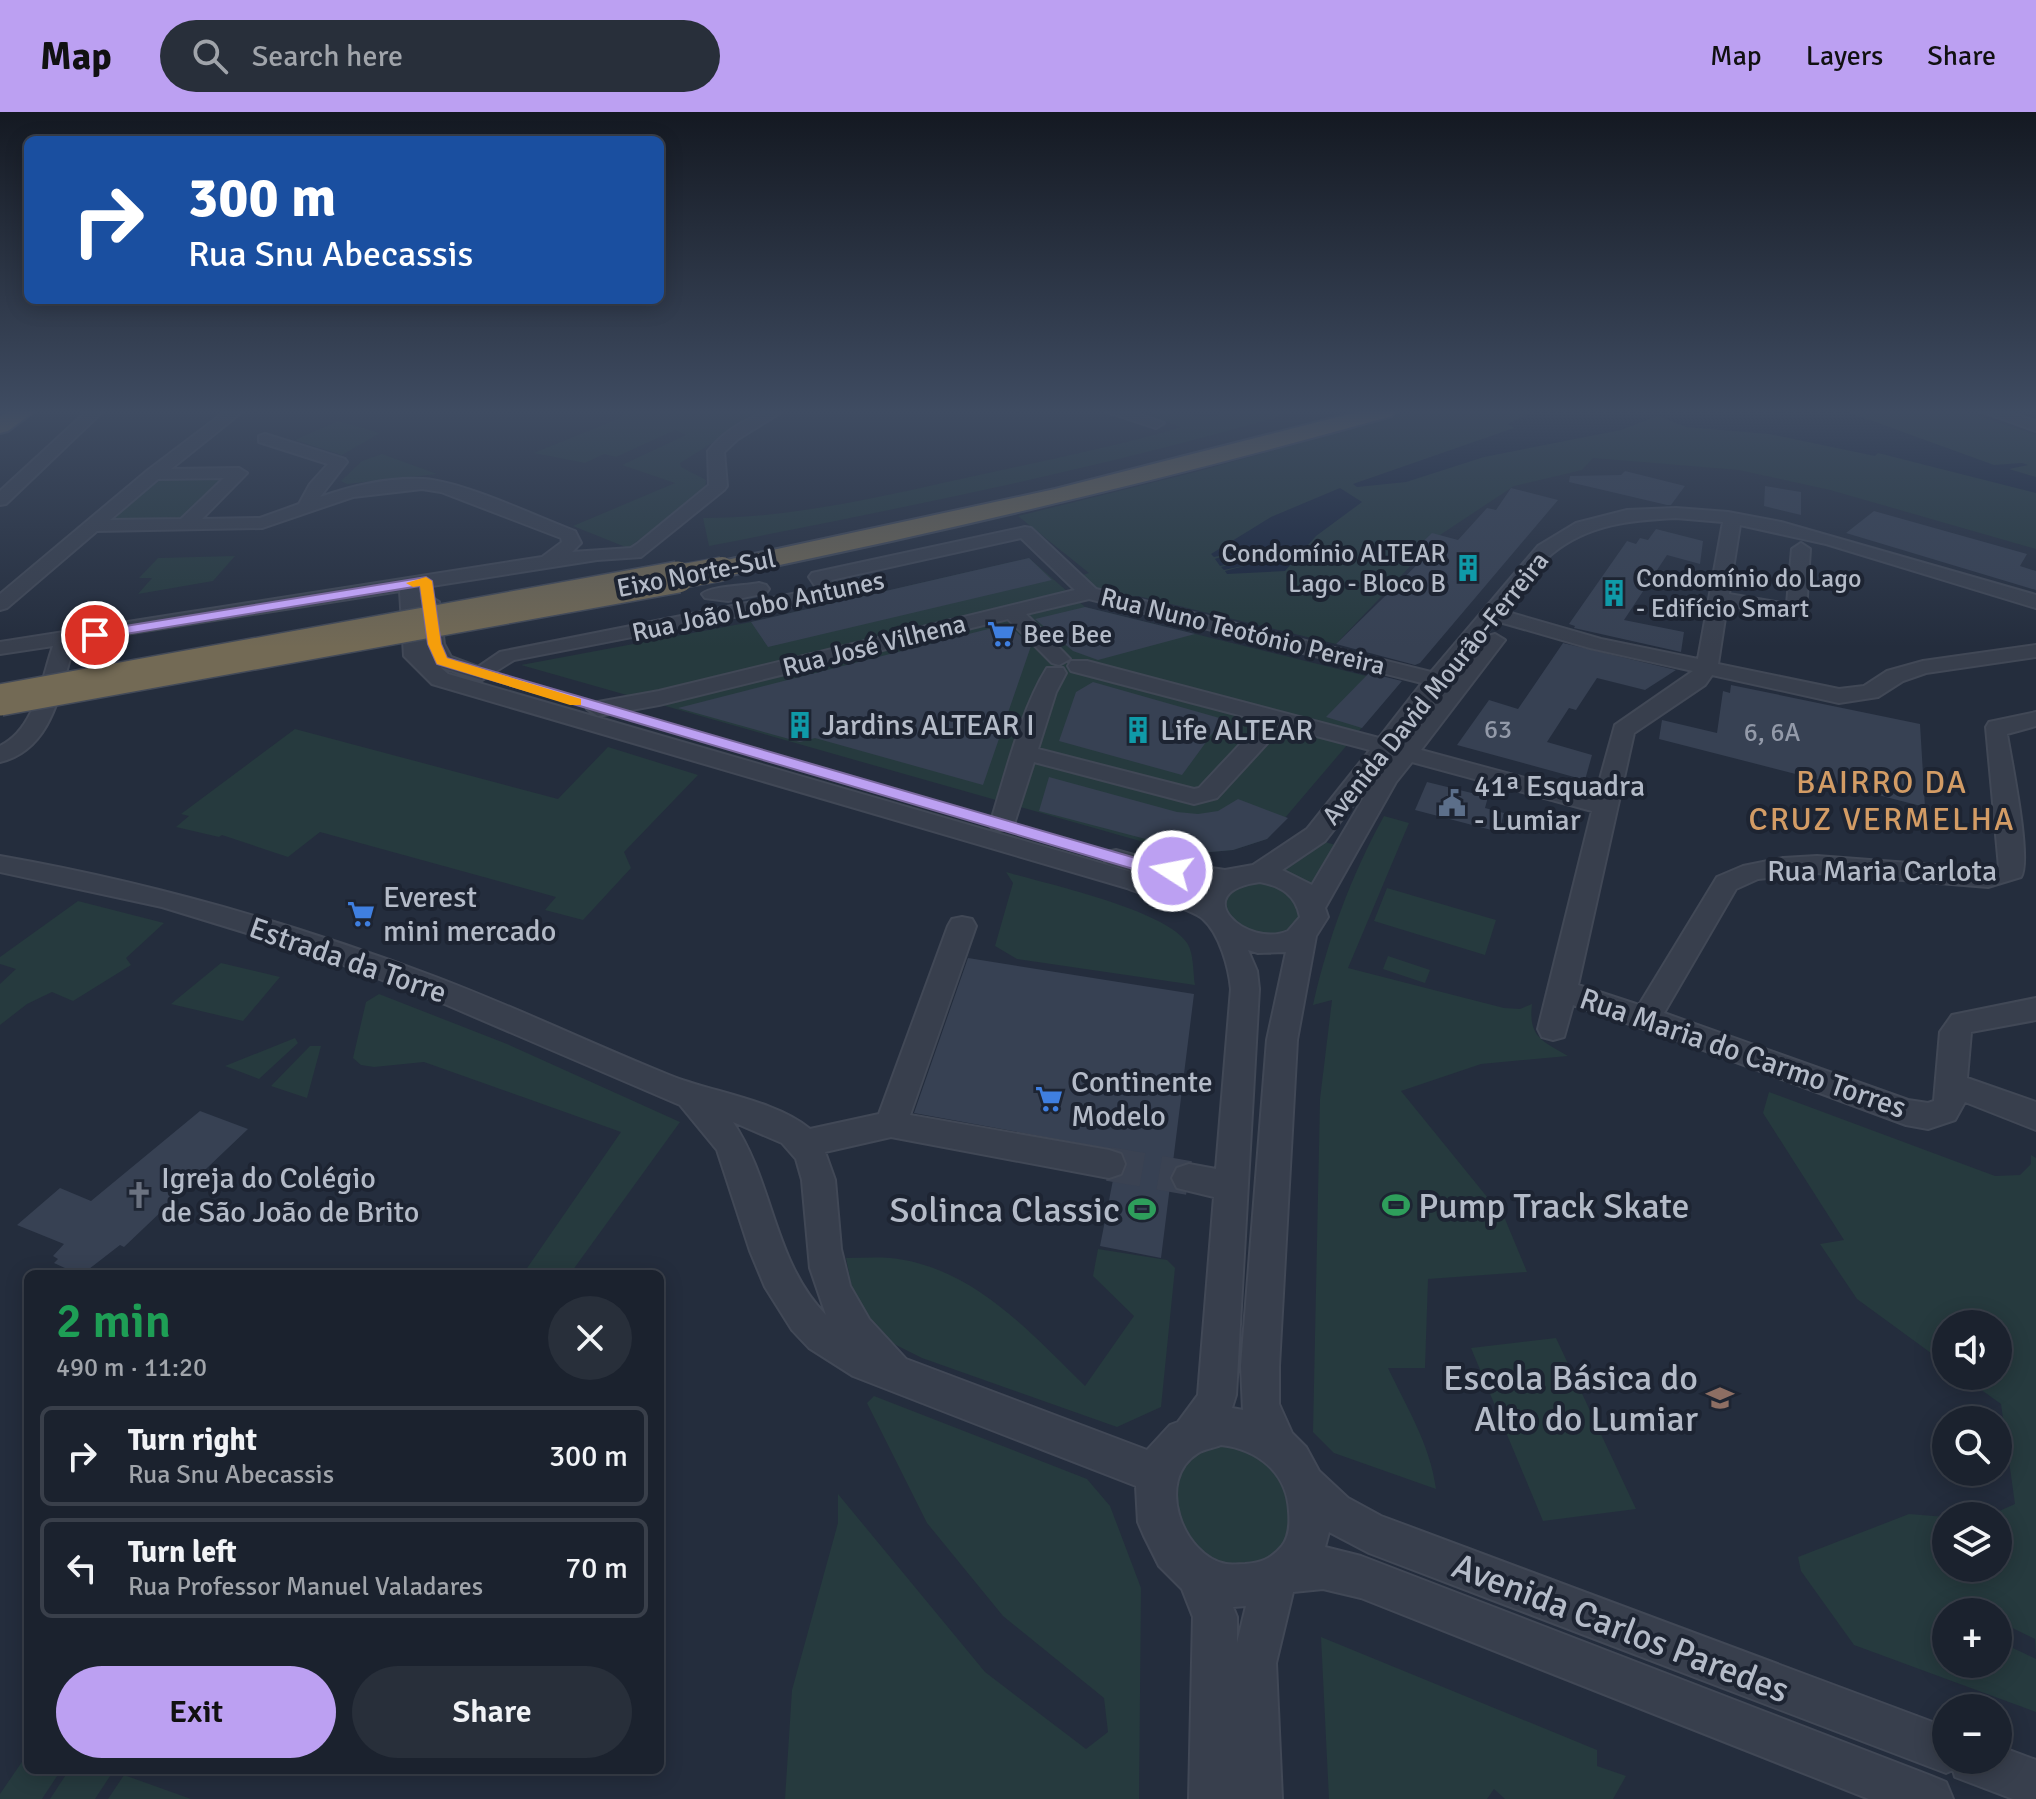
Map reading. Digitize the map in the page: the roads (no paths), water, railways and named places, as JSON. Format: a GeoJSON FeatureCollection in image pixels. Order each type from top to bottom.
{"type":"FeatureCollection","features":[{"type":"Feature","properties":{"kind":"highway","name":"Eixo Norte-Sul"},"geometry":{"type":"LineString","coordinates":[[0,683],[716,573],[1035,490]]}},
{"type":"Feature","properties":{"kind":"highway","name":"Eixo Norte-Sul"},"geometry":{"type":"LineString","coordinates":[[0,700],[716,573],[1086,490]]}},
{"type":"Feature","properties":{"kind":"street"},"geometry":{"type":"LineString","coordinates":[[0,604],[135,490]]}},
{"type":"Feature","properties":{"kind":"street"},"geometry":{"type":"LineString","coordinates":[[185,525],[222,490]]}},
{"type":"Feature","properties":{"kind":"street"},"geometry":{"type":"LineString","coordinates":[[306,508],[315,490]]}},
{"type":"Feature","properties":{"kind":"street"},"geometry":{"type":"LineString","coordinates":[[91,526],[262,523],[363,490]]}},
{"type":"Feature","properties":{"kind":"street"},"geometry":{"type":"LineString","coordinates":[[446,490],[569,535],[572,543],[549,561]]}},
{"type":"Feature","properties":{"kind":"street"},"geometry":{"type":"LineString","coordinates":[[0,657],[63,644],[634,553],[650,544],[714,490]]}},
{"type":"Feature","properties":{"kind":"street","name":"Avenida David Mourão-Ferreira"},"geometry":{"type":"LineString","coordinates":[[1260,873],[1316,835],[1396,750],[1502,616],[1556,540],[1600,522],[1666,514],[1730,517],[1802,531],[2036,602]]}},
{"type":"Feature","properties":{"kind":"street","name":"Avenida David Mourão-Ferreira"},"geometry":{"type":"LineString","coordinates":[[1278,1447],[1260,1404],[1261,1337],[1282,1040],[1308,920],[1436,680],[1568,548],[1598,532],[1648,523],[1731,524],[1808,540],[2036,612]]}},
{"type":"Feature","properties":{"kind":"street"},"geometry":{"type":"LineString","coordinates":[[1553,1029],[1623,730],[1697,680],[1707,668],[1731,524]]}},
{"type":"Feature","properties":{"kind":"street","name":"Rua João Lobo Antunes"},"geometry":{"type":"LineString","coordinates":[[482,674],[507,656],[519,653],[1032,539]]}},
{"type":"Feature","properties":{"kind":"street","name":"Rua Nuno Teotónio Pereira"},"geometry":{"type":"LineString","coordinates":[[1032,539],[1089,593],[1436,680]]}},
{"type":"Feature","properties":{"kind":"street"},"geometry":{"type":"LineString","coordinates":[[1719,598],[1796,612],[1801,549]]}},
{"type":"Feature","properties":{"kind":"street"},"geometry":{"type":"LineString","coordinates":[[418,586],[549,561],[597,554],[634,553]]}},
{"type":"Feature","properties":{"kind":"street"},"geometry":{"type":"LineString","coordinates":[[716,573],[728,595],[824,585]]}},
{"type":"Feature","properties":{"kind":"street"},"geometry":{"type":"LineString","coordinates":[[418,586],[434,644],[442,661],[1146,867],[1225,879],[1260,873],[1288,881],[1308,897],[1308,920],[1290,941],[1257,943],[1136,882],[440,679],[415,656],[418,586]]}},
{"type":"Feature","properties":{"kind":"street","name":"Rua José Vilhena"},"geometry":{"type":"LineString","coordinates":[[598,709],[659,698],[1089,593]]}},
{"type":"Feature","properties":{"kind":"street"},"geometry":{"type":"LineString","coordinates":[[1013,612],[1064,666],[1278,718],[1605,807]]}},
{"type":"Feature","properties":{"kind":"street"},"geometry":{"type":"LineString","coordinates":[[1502,616],[1597,644],[1839,696],[1870,692],[1895,676],[1923,667],[2036,651]]}},
{"type":"Feature","properties":{"kind":"street"},"geometry":{"type":"LineString","coordinates":[[0,648],[63,644]]}},
{"type":"Feature","properties":{"kind":"street"},"geometry":{"type":"LineString","coordinates":[[0,755],[22,744],[36,728],[63,644]]}},
{"type":"Feature","properties":{"kind":"street"},"geometry":{"type":"LineString","coordinates":[[1002,824],[1025,753],[1064,666]]}},
{"type":"Feature","properties":{"kind":"street"},"geometry":{"type":"LineString","coordinates":[[644,722],[646,709],[659,698]]}},
{"type":"Feature","properties":{"kind":"street"},"geometry":{"type":"LineString","coordinates":[[1025,753],[1194,797],[1208,793],[1278,718]]}},
{"type":"Feature","properties":{"kind":"street","name":"Rua Maria Carlota"},"geometry":{"type":"LineString","coordinates":[[1646,1018],[1726,883],[1742,874],[1787,864],[1979,878],[2003,876],[2012,871],[2014,862],[1997,727],[2036,719]]}},
{"type":"Feature","properties":{"kind":"street","name":"Estrada da Torre"},"geometry":{"type":"LineString","coordinates":[[0,864],[144,896],[345,956],[530,1027],[684,1094],[787,1130],[804,1144],[816,1171],[824,1248],[838,1301],[855,1334],[893,1372]]}},
{"type":"Feature","properties":{"kind":"street"},"geometry":{"type":"LineString","coordinates":[[1225,879],[1214,888],[1209,899],[1243,971],[1245,989],[1217,1395],[1214,1406],[1193,1432],[1171,1448],[1157,1474],[1154,1504],[1160,1528],[1172,1550],[1197,1573],[1228,1586],[1244,1587],[1281,1576]]}},
{"type":"Feature","properties":{"kind":"street"},"geometry":{"type":"LineString","coordinates":[[891,1124],[962,926]]}},
{"type":"Feature","properties":{"kind":"street","name":"Rua Maria do Carmo Torres"},"geometry":{"type":"LineString","coordinates":[[1562,991],[1646,1018],[1906,1112],[1928,1116],[1944,1111],[1949,1104],[1951,1085]]}},
{"type":"Feature","properties":{"kind":"street"},"geometry":{"type":"LineString","coordinates":[[2036,1009],[1962,1023],[1955,1032],[1951,1085],[2036,1117]]}},
{"type":"Feature","properties":{"kind":"street","name":"Estrada da Torre"},"geometry":{"type":"LineString","coordinates":[[684,1094],[724,1129],[737,1152],[778,1278],[802,1316],[836,1348],[865,1365],[893,1372],[1157,1474]]}},
{"type":"Feature","properties":{"kind":"street"},"geometry":{"type":"LineString","coordinates":[[804,1144],[891,1124],[1109,1164]]}},
{"type":"Feature","properties":{"kind":"street"},"geometry":{"type":"LineString","coordinates":[[1189,1178],[1232,1186]]}},
{"type":"Feature","properties":{"kind":"street"},"geometry":{"type":"LineString","coordinates":[[1193,1432],[1221,1426],[1236,1427],[1265,1438],[1278,1447],[1289,1458],[1306,1486],[1312,1517],[1305,1548],[1281,1576],[1254,1663],[1258,1799]]}},
{"type":"Feature","properties":{"kind":"street","name":"Avenida Carlos Paredes"},"geometry":{"type":"LineString","coordinates":[[1306,1486],[1334,1512],[1369,1532],[1932,1745]]}},
{"type":"Feature","properties":{"kind":"street","name":"Avenida Carlos Paredes"},"geometry":{"type":"LineString","coordinates":[[1281,1576],[1323,1568],[1361,1577],[1929,1799]]}},
{"type":"Feature","properties":{"kind":"street"},"geometry":{"type":"LineString","coordinates":[[1197,1573],[1215,1617],[1213,1799]]}},
{"type":"Feature","properties":{"kind":"street"},"geometry":{"type":"LineString","coordinates":[[2009,1774],[2036,1784]]}},
{"type":"Feature","properties":{"kind":"water"},"geometry":{"type":"Polygon","coordinates":[[[1336,490],[1343,490],[1362,502],[1316,536],[1285,571],[1227,574],[1225,571],[1252,564],[1224,570],[1221,567],[1247,560],[1220,566],[1215,559],[1229,554],[1214,557],[1211,554],[1271,517],[1336,490]]]}},
{"type":"Feature","properties":{"kind":"tunnel"},"geometry":{"type":"LineString","coordinates":[[1109,1164],[1189,1178]]}},
{"type":"Feature","properties":{"kind":"place","name":"Condomínio ALTEAR Lago - Bloco B"},"geometry":{"type":"Point","coordinates":[1468,568]}},
{"type":"Feature","properties":{"kind":"place","name":"Condomínio do Lago - Edifício Smart"},"geometry":{"type":"Point","coordinates":[1614,593]}},
{"type":"Feature","properties":{"kind":"place","name":"Bee Bee"},"geometry":{"type":"Point","coordinates":[1001,634]}},
{"type":"Feature","properties":{"kind":"place","name":"Jardins ALTEAR I"},"geometry":{"type":"Point","coordinates":[800,725]}},
{"type":"Feature","properties":{"kind":"place","name":"Life ALTEAR"},"geometry":{"type":"Point","coordinates":[1138,730]}},
{"type":"Feature","properties":{"kind":"place","name":"41ª Esquadra - Lumiar"},"geometry":{"type":"Point","coordinates":[1452,803]}},
{"type":"Feature","properties":{"kind":"place","name":"Everest mini mercado"},"geometry":{"type":"Point","coordinates":[361,914]}},
{"type":"Feature","properties":{"kind":"place","name":"Continente Modelo"},"geometry":{"type":"Point","coordinates":[1049,1099]}},
{"type":"Feature","properties":{"kind":"place","name":"Igreja do Colégio de São João de Brito"},"geometry":{"type":"Point","coordinates":[139,1195]}},
{"type":"Feature","properties":{"kind":"place","name":"Pump Track Skate"},"geometry":{"type":"Point","coordinates":[1396,1205]}},
{"type":"Feature","properties":{"kind":"place","name":"Solinca Classic"},"geometry":{"type":"Point","coordinates":[1142,1209]}},
{"type":"Feature","properties":{"kind":"place","name":"Escola Básica do Alto do Lumiar"},"geometry":{"type":"Point","coordinates":[1720,1398]}},
{"type":"Feature","properties":{"kind":"district","name":"BAIRRO DA CRUZ VERMELHA"},"geometry":{"type":"Point","coordinates":[1882,800]}}]}
